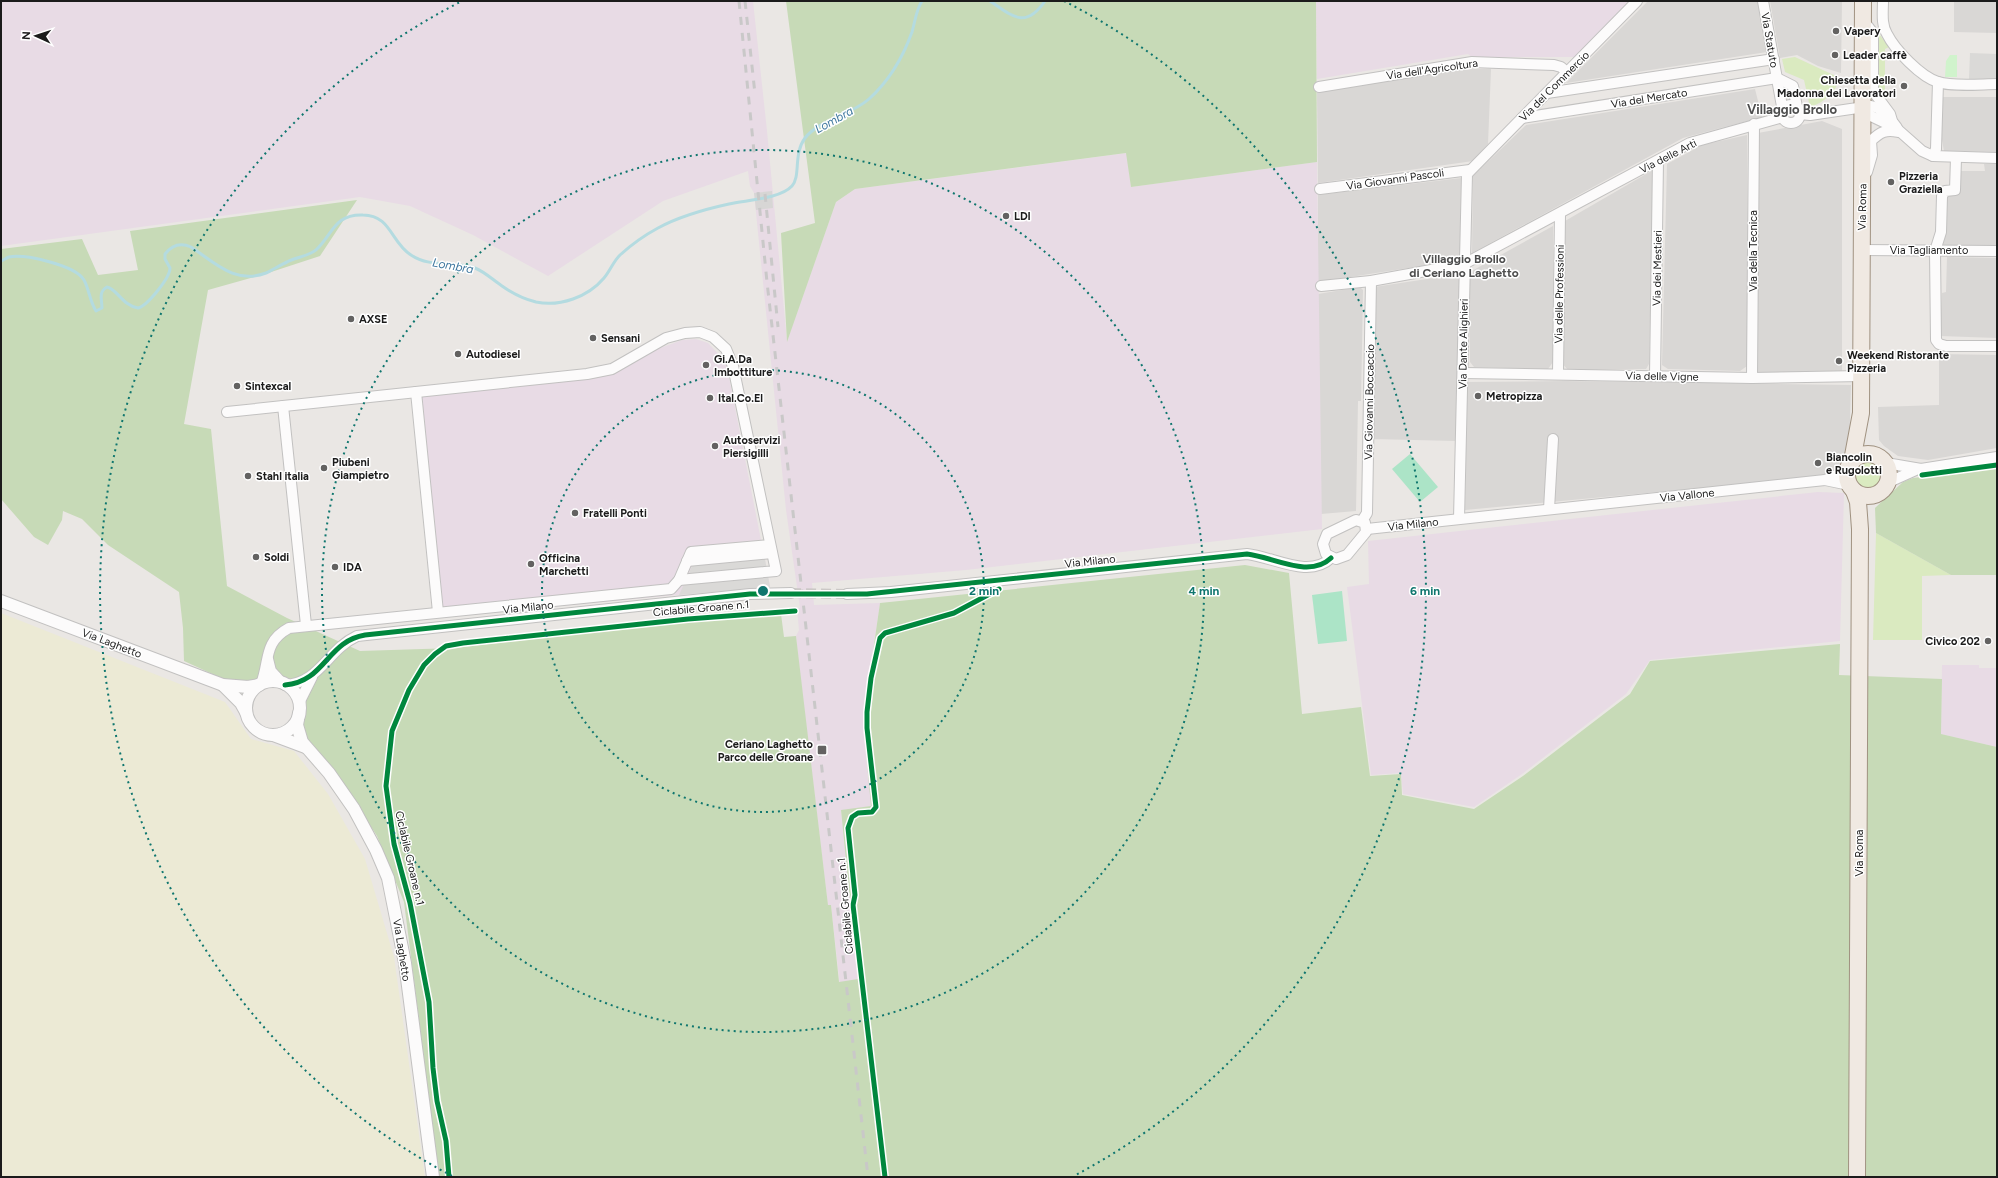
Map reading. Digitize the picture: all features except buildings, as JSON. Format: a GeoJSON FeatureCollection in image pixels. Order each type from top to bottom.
{"type":"FeatureCollection","features":[{"type":"Feature","properties":{"kind":"main road","name":"Via Roma"},"geometry":{"type":"LineString","coordinates":[[1857,1177],[1860,529],[1858,502],[1851,477],[1861,413],[1862,376],[1861,250],[1863,185],[1863,1]]}},
{"type":"Feature","properties":{"kind":"main road","name":"Via Roma"},"geometry":{"type":"LineString","coordinates":[[1861,413],[1868,440],[1882,459]]}},
{"type":"Feature","properties":{"kind":"main road"},"geometry":{"type":"LineString","coordinates":[[1863,454],[1882,459],[1890,472],[1889,482],[1883,491],[1878,494],[1870,496],[1861,495],[1851,477],[1863,454]]}},
{"type":"Feature","properties":{"kind":"main road","name":"Via Roma"},"geometry":{"type":"LineString","coordinates":[[1860,529],[1868,506],[1878,494]]}},
{"type":"Feature","properties":{"kind":"street","name":"Via del Commercio"},"geometry":{"type":"LineString","coordinates":[[1470,170],[1637,1]]}},
{"type":"Feature","properties":{"kind":"street","name":"Via Statuto"},"geometry":{"type":"LineString","coordinates":[[1763,1],[1783,114]]}},
{"type":"Feature","properties":{"kind":"street"},"geometry":{"type":"LineString","coordinates":[[1883,1],[1883,22],[1886,34],[1904,58],[1917,69],[1938,82],[1997,84]]}},
{"type":"Feature","properties":{"kind":"street"},"geometry":{"type":"LineString","coordinates":[[1863,20],[1873,33],[1873,92],[1890,114],[1897,128]]}},
{"type":"Feature","properties":{"kind":"street","name":"Via del Mercato"},"geometry":{"type":"LineString","coordinates":[[1547,93],[1774,59]]}},
{"type":"Feature","properties":{"kind":"street","name":"Via dell'Agricoltura"},"geometry":{"type":"LineString","coordinates":[[1319,86],[1472,62],[1554,65],[1561,67],[1567,72]]}},
{"type":"Feature","properties":{"kind":"street","name":"Via Statuto"},"geometry":{"type":"LineString","coordinates":[[1777,78],[1793,86],[1798,111]]}},
{"type":"Feature","properties":{"kind":"street","name":"Via del Mercato"},"geometry":{"type":"LineString","coordinates":[[1522,118],[1777,78]]}},
{"type":"Feature","properties":{"kind":"street"},"geometry":{"type":"LineString","coordinates":[[1933,156],[1936,149],[1938,82]]}},
{"type":"Feature","properties":{"kind":"street"},"geometry":{"type":"LineString","coordinates":[[1798,111],[1798,120],[1793,123],[1787,122],[1783,114],[1788,106],[1810,115],[1833,110],[1871,106],[1878,108],[1922,151],[1933,156],[1956,158],[1997,158]]}},
{"type":"Feature","properties":{"kind":"street","name":"Via delle Arti"},"geometry":{"type":"LineString","coordinates":[[1321,286],[1371,281],[1464,264],[1560,214],[1690,143],[1783,114]]}},
{"type":"Feature","properties":{"kind":"street","name":"Via della Tecnica"},"geometry":{"type":"LineString","coordinates":[[1752,378],[1754,124]]}},
{"type":"Feature","properties":{"kind":"street"},"geometry":{"type":"LineString","coordinates":[[1863,185],[1872,155],[1872,141],[1878,134],[1897,128]]}},
{"type":"Feature","properties":{"kind":"street"},"geometry":{"type":"LineString","coordinates":[[1956,158],[1955,190],[1945,191],[1942,196],[1941,232],[1935,250],[1936,340],[1939,344],[1946,346],[1997,346]]}},
{"type":"Feature","properties":{"kind":"street","name":"Via dei Mestieri"},"geometry":{"type":"LineString","coordinates":[[1655,376],[1658,161]]}},
{"type":"Feature","properties":{"kind":"street","name":"Via Giovanni Pascoli"},"geometry":{"type":"LineString","coordinates":[[1320,189],[1470,170]]}},
{"type":"Feature","properties":{"kind":"street","name":"Via Dante Alighieri"},"geometry":{"type":"LineString","coordinates":[[1459,519],[1466,179],[1470,170]]}},
{"type":"Feature","properties":{"kind":"street","name":"Via delle Professioni"},"geometry":{"type":"LineString","coordinates":[[1558,374],[1560,214]]}},
{"type":"Feature","properties":{"kind":"street","name":"Via Tagliamento"},"geometry":{"type":"LineString","coordinates":[[1861,250],[1997,251]]}},
{"type":"Feature","properties":{"kind":"street","name":"Via Giovanni Boccaccio"},"geometry":{"type":"LineString","coordinates":[[1365,525],[1367,513],[1371,281]]}},
{"type":"Feature","properties":{"kind":"street"},"geometry":{"type":"LineString","coordinates":[[227,412],[612,369],[666,338],[685,333],[700,332],[713,337],[726,348],[733,366],[776,571],[679,580]]}},
{"type":"Feature","properties":{"kind":"street","name":"Via delle Vigne"},"geometry":{"type":"LineString","coordinates":[[1463,373],[1752,378],[1862,376]]}},
{"type":"Feature","properties":{"kind":"street"},"geometry":{"type":"LineString","coordinates":[[416,392],[438,612]]}},
{"type":"Feature","properties":{"kind":"street"},"geometry":{"type":"LineString","coordinates":[[283,406],[306,625]]}},
{"type":"Feature","properties":{"kind":"street"},"geometry":{"type":"LineString","coordinates":[[1549,509],[1552,439]]}},
{"type":"Feature","properties":{"kind":"street"},"geometry":{"type":"LineString","coordinates":[[1889,482],[1918,469],[1997,457]]}},
{"type":"Feature","properties":{"kind":"street"},"geometry":{"type":"LineString","coordinates":[[1882,459],[1918,469]]}},
{"type":"Feature","properties":{"kind":"street","name":"Via Vallone"},"geometry":{"type":"LineString","coordinates":[[1459,519],[1851,477]]}},
{"type":"Feature","properties":{"kind":"street","name":"Via Vallone"},"geometry":{"type":"LineString","coordinates":[[1825,480],[1851,477]]}},
{"type":"Feature","properties":{"kind":"street","name":"Via Milano"},"geometry":{"type":"LineString","coordinates":[[1365,525],[1366,532],[1347,555],[1336,559],[1330,558],[1323,549],[1322,544],[1327,534],[1356,520],[1365,525],[1459,519]]}},
{"type":"Feature","properties":{"kind":"street"},"geometry":{"type":"LineString","coordinates":[[260,685],[268,659],[269,648],[280,633],[289,628],[306,625],[670,589],[679,580],[687,561],[771,549]]}},
{"type":"Feature","properties":{"kind":"street","name":"Via Milano"},"geometry":{"type":"LineString","coordinates":[[847,594],[891,592],[1247,554],[1263,556],[1307,568],[1317,567],[1330,558]]}},
{"type":"Feature","properties":{"kind":"street","name":"Via Milano"},"geometry":{"type":"LineString","coordinates":[[283,684],[304,681],[314,673],[340,646],[356,636],[750,594],[791,593]]}},
{"type":"Feature","properties":{"kind":"street","name":"Via Laghetto"},"geometry":{"type":"LineString","coordinates":[[1,601],[223,685],[248,687],[260,685]]}},
{"type":"Feature","properties":{"kind":"street"},"geometry":{"type":"LineString","coordinates":[[268,659],[271,670],[283,684],[292,689],[299,708],[296,722],[290,729],[282,734],[273,735],[258,731],[252,726],[246,712],[248,697],[260,685],[267,682],[283,684]]}},
{"type":"Feature","properties":{"kind":"street","name":"Via Milano"},"geometry":{"type":"LineString","coordinates":[[299,708],[314,673]]}},
{"type":"Feature","properties":{"kind":"street","name":"Via Laghetto"},"geometry":{"type":"LineString","coordinates":[[223,685],[241,703],[246,712]]}},
{"type":"Feature","properties":{"kind":"street","name":"Via Laghetto"},"geometry":{"type":"LineString","coordinates":[[299,708],[297,725],[305,746],[329,773],[354,810],[376,850],[388,878],[405,963],[433,1177]]}},
{"type":"Feature","properties":{"kind":"street","name":"Via Laghetto"},"geometry":{"type":"LineString","coordinates":[[273,735],[305,746]]}},
{"type":"Feature","properties":{"kind":"shaded area"},"geometry":{"type":"Polygon","coordinates":[[[1,1],[753,1],[787,341],[836,202],[855,189],[1127,153],[1131,187],[1317,162],[1322,529],[966,570],[812,583],[814,605],[880,603],[863,721],[872,806],[841,811],[880,1177],[861,1177],[831,905],[828,905],[801,683],[796,636],[799,630],[797,608],[800,608],[786,510],[754,193],[750,186],[748,171],[663,201],[548,276],[473,235],[410,206],[360,197],[1,246],[1,1]]]}},
{"type":"Feature","properties":{"kind":"shaded area"},"geometry":{"type":"Polygon","coordinates":[[[1316,1],[1629,1],[1575,57],[1472,57],[1468,54],[1317,79],[1316,1]]]}},
{"type":"Feature","properties":{"kind":"shaded area"},"geometry":{"type":"Polygon","coordinates":[[[1648,1],[1758,1],[1767,52],[1566,83],[1648,1]]]}},
{"type":"Feature","properties":{"kind":"shaded area"},"geometry":{"type":"Polygon","coordinates":[[[1770,1],[1842,1],[1841,73],[1818,66],[1797,55],[1780,58],[1770,1]]]}},
{"type":"Feature","properties":{"kind":"shaded area"},"geometry":{"type":"Polygon","coordinates":[[[1954,1],[1997,1],[1997,33],[1954,32],[1954,1]]]}},
{"type":"Feature","properties":{"kind":"shaded area"},"geometry":{"type":"Polygon","coordinates":[[[1970,53],[1997,54],[1997,79],[1969,79],[1970,53]]]}},
{"type":"Feature","properties":{"kind":"shaded area"},"geometry":{"type":"Polygon","coordinates":[[[1462,69],[1491,69],[1488,144],[1473,161],[1318,183],[1317,92],[1462,69]]]}},
{"type":"Feature","properties":{"kind":"shaded area"},"geometry":{"type":"Polygon","coordinates":[[[1755,89],[1762,117],[1683,138],[1472,253],[1473,176],[1526,125],[1755,89]]]}},
{"type":"Feature","properties":{"kind":"shaded area"},"geometry":{"type":"Polygon","coordinates":[[[1942,97],[1997,97],[1997,152],[1944,151],[1942,140],[1942,97]]]}},
{"type":"Feature","properties":{"kind":"shaded area"},"geometry":{"type":"Polygon","coordinates":[[[1822,121],[1842,129],[1842,372],[1756,372],[1758,133],[1822,121]]]}},
{"type":"Feature","properties":{"kind":"shaded area"},"geometry":{"type":"Polygon","coordinates":[[[1747,135],[1747,366],[1740,371],[1668,369],[1662,365],[1667,164],[1702,145],[1747,135]]]}},
{"type":"Feature","properties":{"kind":"shaded area"},"geometry":{"type":"Polygon","coordinates":[[[1984,164],[1997,164],[1997,246],[1942,246],[1945,196],[1959,195],[1959,171],[1985,171],[1984,164]]]}},
{"type":"Feature","properties":{"kind":"shaded area"},"geometry":{"type":"Polygon","coordinates":[[[1653,170],[1649,364],[1646,369],[1568,370],[1562,363],[1565,221],[1653,170]]]}},
{"type":"Feature","properties":{"kind":"shaded area"},"geometry":{"type":"Polygon","coordinates":[[[1461,178],[1460,260],[1318,282],[1318,195],[1461,178]]]}},
{"type":"Feature","properties":{"kind":"shaded area"},"geometry":{"type":"Polygon","coordinates":[[[1553,226],[1553,362],[1548,369],[1474,367],[1470,362],[1470,272],[1553,226]]]}},
{"type":"Feature","properties":{"kind":"shaded area"},"geometry":{"type":"Polygon","coordinates":[[[1947,257],[1997,258],[1997,338],[1940,336],[1942,293],[1946,292],[1947,257]]]}},
{"type":"Feature","properties":{"kind":"shaded area"},"geometry":{"type":"Polygon","coordinates":[[[1460,274],[1456,441],[1372,439],[1374,287],[1460,274]]]}},
{"type":"Feature","properties":{"kind":"shaded area"},"geometry":{"type":"Polygon","coordinates":[[[1360,287],[1363,290],[1361,401],[1358,401],[1356,511],[1321,514],[1318,294],[1360,287]]]}},
{"type":"Feature","properties":{"kind":"shaded area"},"geometry":{"type":"Polygon","coordinates":[[[696,339],[708,343],[726,362],[770,586],[439,618],[416,397],[609,374],[655,350],[682,340],[696,339]]]}},
{"type":"Feature","properties":{"kind":"shaded area"},"geometry":{"type":"Polygon","coordinates":[[[1939,354],[1997,355],[1997,448],[1928,460],[1898,456],[1884,446],[1879,440],[1878,407],[1939,405],[1939,354]]]}},
{"type":"Feature","properties":{"kind":"shaded area"},"geometry":{"type":"Polygon","coordinates":[[[1565,381],[1851,385],[1849,455],[1843,466],[1835,473],[1827,476],[1465,510],[1467,382],[1565,381]]]}},
{"type":"Feature","properties":{"kind":"shaded area"},"geometry":{"type":"Polygon","coordinates":[[[1818,492],[1844,493],[1840,641],[1650,660],[1626,694],[1522,774],[1474,807],[1403,794],[1401,773],[1371,775],[1347,587],[1369,584],[1368,541],[1818,492]]]}},
{"type":"Feature","properties":{"kind":"shaded area"},"geometry":{"type":"Polygon","coordinates":[[[765,559],[770,587],[679,595],[692,566],[765,559]]]}},
{"type":"Feature","properties":{"kind":"shaded area"},"geometry":{"type":"Polygon","coordinates":[[[1,613],[225,702],[251,739],[294,751],[328,794],[365,859],[394,957],[425,1177],[1,1177],[1,613]]]}},
{"type":"Feature","properties":{"kind":"shaded area"},"geometry":{"type":"Polygon","coordinates":[[[1942,665],[1979,665],[1979,668],[1997,668],[1997,747],[1941,734],[1942,665]]]}},
{"type":"Feature","properties":{"kind":"green space"},"geometry":{"type":"Polygon","coordinates":[[[786,1],[1316,1],[1317,162],[1131,187],[1126,153],[855,189],[836,202],[787,342],[781,233],[815,223],[786,1]]]}},
{"type":"Feature","properties":{"kind":"green space"},"geometry":{"type":"Polygon","coordinates":[[[1876,30],[1889,47],[1885,49],[1885,100],[1876,75],[1876,30]]]}},
{"type":"Feature","properties":{"kind":"green space"},"geometry":{"type":"Polygon","coordinates":[[[1950,55],[1957,55],[1957,77],[1945,77],[1946,61],[1950,55]]]}},
{"type":"Feature","properties":{"kind":"green space"},"geometry":{"type":"Polygon","coordinates":[[[1795,57],[1840,78],[1835,88],[1825,100],[1810,107],[1804,80],[1785,72],[1782,59],[1795,57]]]}},
{"type":"Feature","properties":{"kind":"green space"},"geometry":{"type":"Polygon","coordinates":[[[357,200],[320,256],[265,274],[208,290],[184,424],[211,429],[227,586],[287,618],[360,651],[454,648],[676,622],[781,614],[784,637],[796,636],[828,905],[831,905],[839,982],[858,979],[841,810],[871,806],[863,721],[880,603],[1245,565],[1289,573],[1302,714],[1361,707],[1370,776],[1401,774],[1402,795],[1474,809],[1523,776],[1630,694],[1650,661],[1840,644],[1839,675],[1942,679],[1941,734],[1997,747],[1997,1177],[439,1177],[404,902],[377,836],[342,782],[305,737],[301,698],[298,692],[282,679],[234,681],[221,678],[184,661],[183,628],[179,592],[108,545],[82,519],[63,511],[62,520],[48,545],[34,537],[1,499],[1,249],[82,239],[98,275],[138,270],[130,231],[357,200]]]}},
{"type":"Feature","properties":{"kind":"green space"},"geometry":{"type":"Polygon","coordinates":[[[1410,454],[1438,487],[1420,502],[1392,469],[1410,454]]]}},
{"type":"Feature","properties":{"kind":"green space"},"geometry":{"type":"Polygon","coordinates":[[[1869,460],[1879,464],[1883,474],[1879,484],[1869,488],[1859,484],[1855,474],[1859,464],[1869,460]]]}},
{"type":"Feature","properties":{"kind":"green space"},"geometry":{"type":"Polygon","coordinates":[[[1997,467],[1997,575],[1951,575],[1876,533],[1875,508],[1903,482],[1913,478],[1997,467]]]}},
{"type":"Feature","properties":{"kind":"green space"},"geometry":{"type":"Polygon","coordinates":[[[1876,533],[1951,575],[1922,576],[1922,640],[1873,640],[1876,533]]]}},
{"type":"Feature","properties":{"kind":"green space"},"geometry":{"type":"Polygon","coordinates":[[[1342,591],[1347,641],[1318,644],[1312,595],[1342,591]]]}},
{"type":"Feature","properties":{"kind":"pier"},"geometry":{"type":"Polygon","coordinates":[[[772,191],[773,208],[756,210],[754,193],[772,191]]]}},
{"type":"Feature","properties":{"kind":"waterway","name":"Lombra"},"geometry":{"type":"LineString","coordinates":[[1,261],[9,257],[26,257],[61,265],[71,270],[84,280],[92,304],[96,311],[102,308],[101,294],[107,287],[114,290],[128,304],[138,308],[147,302],[162,285],[169,273],[170,268],[165,259],[165,254],[170,248],[176,245],[187,245],[217,265],[235,274],[255,276],[266,273],[291,260],[307,255],[317,249],[340,221],[346,218],[363,215],[372,216],[380,220],[390,230],[404,250],[418,259],[426,262],[475,268],[510,291],[532,301],[545,303],[564,302],[582,295],[597,285],[624,251],[643,237],[666,224],[684,216],[711,208],[779,194],[792,186],[795,182],[799,151],[805,138],[818,127],[862,105],[883,84],[895,68],[904,50],[912,32],[917,12],[922,1]]}},
{"type":"Feature","properties":{"kind":"waterway","name":"Lombra"},"geometry":{"type":"LineString","coordinates":[[990,1],[1006,12],[1019,18],[1025,18],[1032,15],[1045,1]]}},
{"type":"Feature","properties":{"kind":"tunnel"},"geometry":{"type":"LineString","coordinates":[[791,593],[847,594]]}},
{"type":"Feature","properties":{"kind":"railway"},"geometry":{"type":"LineString","coordinates":[[739,1],[767,282],[868,1177]]}},
{"type":"Feature","properties":{"kind":"railway"},"geometry":{"type":"LineString","coordinates":[[745,1],[755,94]]}},
{"type":"Feature","properties":{"kind":"railway"},"geometry":{"type":"LineString","coordinates":[[765,194],[778,327]]}},
{"type":"Feature","properties":{"kind":"cycle path"},"geometry":{"type":"LineString","coordinates":[[1922,475],[1997,465]]}},
{"type":"Feature","properties":{"kind":"cycle path","name":"Ciclabile Groane n.1"},"geometry":{"type":"LineString","coordinates":[[285,685],[298,682],[309,677],[342,645],[352,639],[365,635],[750,594],[867,594],[1247,554],[1302,567],[1312,567],[1322,564],[1331,558]]}},
{"type":"Feature","properties":{"kind":"cycle path","name":"Ciclabile Groane n.1"},"geometry":{"type":"LineString","coordinates":[[885,1177],[853,905],[855,895],[848,828],[852,817],[858,813],[872,812],[876,807],[867,728],[867,712],[871,678],[880,638],[885,633],[954,613],[999,589]]}},
{"type":"Feature","properties":{"kind":"cycle path","name":"Ciclabile Groane n.1"},"geometry":{"type":"LineString","coordinates":[[449,1177],[446,1141],[437,1101],[433,1068],[429,1002],[410,903],[394,844],[386,786],[392,731],[409,690],[424,665],[446,646],[463,643],[688,619],[795,611]]}},
{"type":"Feature","properties":{"kind":"place","name":"Vapery"},"geometry":{"type":"Point","coordinates":[1836,31]}},
{"type":"Feature","properties":{"kind":"place","name":"Leader caffè"},"geometry":{"type":"Point","coordinates":[1835,55]}},
{"type":"Feature","properties":{"kind":"place","name":"Chiesetta della Madonna dei Lavoratori"},"geometry":{"type":"Point","coordinates":[1904,86]}},
{"type":"Feature","properties":{"kind":"place","name":"Pizzeria Graziella"},"geometry":{"type":"Point","coordinates":[1891,182]}},
{"type":"Feature","properties":{"kind":"place","name":"LDI"},"geometry":{"type":"Point","coordinates":[1006,216]}},
{"type":"Feature","properties":{"kind":"place","name":"AXSE"},"geometry":{"type":"Point","coordinates":[351,319]}},
{"type":"Feature","properties":{"kind":"place","name":"Sensani"},"geometry":{"type":"Point","coordinates":[593,338]}},
{"type":"Feature","properties":{"kind":"place","name":"Autodiesel"},"geometry":{"type":"Point","coordinates":[458,354]}},
{"type":"Feature","properties":{"kind":"place","name":"Weekend Ristorante Pizzeria"},"geometry":{"type":"Point","coordinates":[1839,361]}},
{"type":"Feature","properties":{"kind":"place","name":"Gi.A.Da Imbottiture"},"geometry":{"type":"Point","coordinates":[706,365]}},
{"type":"Feature","properties":{"kind":"place","name":"Sintexcal"},"geometry":{"type":"Point","coordinates":[237,386]}},
{"type":"Feature","properties":{"kind":"place","name":"Metropizza"},"geometry":{"type":"Point","coordinates":[1478,396]}},
{"type":"Feature","properties":{"kind":"place","name":"Ital.Co.El"},"geometry":{"type":"Point","coordinates":[710,398]}},
{"type":"Feature","properties":{"kind":"place","name":"Autoservizi Piersigilli"},"geometry":{"type":"Point","coordinates":[715,446]}},
{"type":"Feature","properties":{"kind":"place","name":"Biancolin e Rugolotti"},"geometry":{"type":"Point","coordinates":[1818,463]}},
{"type":"Feature","properties":{"kind":"place","name":"Piubeni Giampietro"},"geometry":{"type":"Point","coordinates":[324,468]}},
{"type":"Feature","properties":{"kind":"place","name":"Stahl italia"},"geometry":{"type":"Point","coordinates":[248,476]}},
{"type":"Feature","properties":{"kind":"place","name":"Fratelli Ponti"},"geometry":{"type":"Point","coordinates":[575,513]}},
{"type":"Feature","properties":{"kind":"place","name":"Soldi"},"geometry":{"type":"Point","coordinates":[256,557]}},
{"type":"Feature","properties":{"kind":"place","name":"Officina Marchetti"},"geometry":{"type":"Point","coordinates":[531,564]}},
{"type":"Feature","properties":{"kind":"place","name":"IDA"},"geometry":{"type":"Point","coordinates":[335,567]}},
{"type":"Feature","properties":{"kind":"place","name":"Civico 202"},"geometry":{"type":"Point","coordinates":[1988,641]}},
{"type":"Feature","properties":{"kind":"place","name":"Ceriano Laghetto Parco delle Groane"},"geometry":{"type":"Point","coordinates":[822,750]}},
{"type":"Feature","properties":{"kind":"district","name":"Villaggio Brollo"},"geometry":{"type":"Point","coordinates":[1792,109]}},
{"type":"Feature","properties":{"kind":"district","name":"Villaggio Brollo di Ceriano Laghetto"},"geometry":{"type":"Point","coordinates":[1464,266]}}]}
